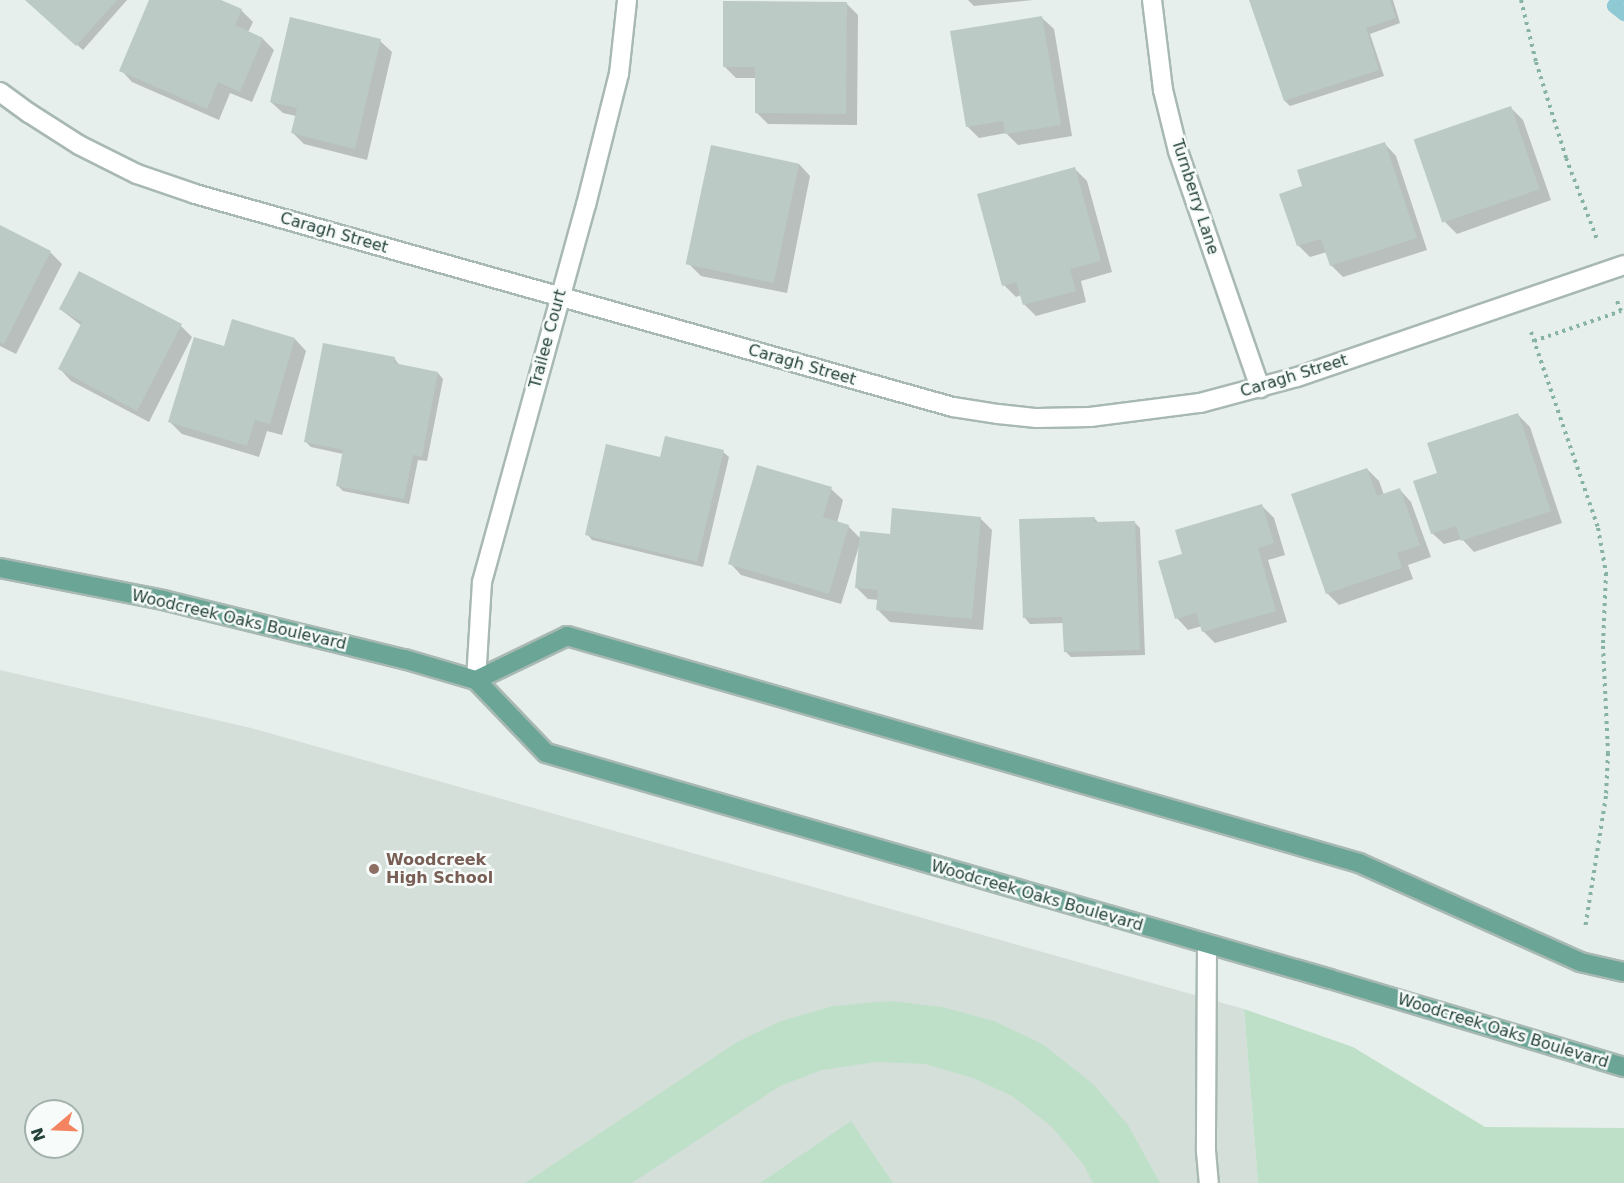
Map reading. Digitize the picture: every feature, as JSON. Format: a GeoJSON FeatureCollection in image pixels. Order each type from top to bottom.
{"type":"FeatureCollection","features":[{"type":"Feature","properties":{"kind":"main road","name":"Woodcreek Oaks Boulevard"},"geometry":{"type":"LineString","coordinates":[[0,568],[163,600],[404,659],[476,680],[546,753],[1624,1067]]}},
{"type":"Feature","properties":{"kind":"main road"},"geometry":{"type":"LineString","coordinates":[[476,680],[567,636],[1359,862],[1580,962],[1624,972]]}},
{"type":"Feature","properties":{"kind":"street","name":"Trailee Court"},"geometry":{"type":"LineString","coordinates":[[476,680],[482,582],[619,74],[627,0]]}},
{"type":"Feature","properties":{"kind":"street","name":"Turnberry Lane"},"geometry":{"type":"LineString","coordinates":[[1152,0],[1163,90],[1178,151],[1260,388]]}},
{"type":"Feature","properties":{"kind":"street","name":"Caragh Street"},"geometry":{"type":"LineString","coordinates":[[0,92],[28,113],[79,145],[137,174],[195,194],[953,407],[998,414],[1037,418],[1090,417],[1144,412],[1200,403],[1260,388],[1615,267]]}},
{"type":"Feature","properties":{"kind":"street"},"geometry":{"type":"LineString","coordinates":[[1208,944],[1206,1151],[1209,1183]]}},
{"type":"Feature","properties":{"kind":"path"},"geometry":{"type":"LineString","coordinates":[[1521,0],[1536,62],[1566,158],[1615,267],[1621,310],[1534,341]]}},
{"type":"Feature","properties":{"kind":"path"},"geometry":{"type":"LineString","coordinates":[[1520,300],[1598,528],[1606,573],[1603,664],[1608,753],[1606,796],[1580,962]]}},
{"type":"Feature","properties":{"kind":"shaded area","name":"Woodcreek High School"},"geometry":{"type":"Polygon","coordinates":[[[0,670],[251,728],[1244,1009],[1258,1183],[0,1183],[0,670]]]}},
{"type":"Feature","properties":{"kind":"green space"},"geometry":{"type":"Polygon","coordinates":[[[890,1001],[942,1007],[994,1021],[1044,1045],[1093,1084],[1128,1125],[1160,1183],[1093,1183],[1084,1165],[1051,1126],[1012,1096],[973,1078],[925,1064],[876,1062],[822,1070],[780,1086],[632,1183],[525,1183],[737,1042],[781,1021],[833,1006],[890,1001]]]}},
{"type":"Feature","properties":{"kind":"green space"},"geometry":{"type":"Polygon","coordinates":[[[1244,1009],[1353,1047],[1485,1127],[1624,1128],[1624,1183],[1258,1183],[1244,1009]]]}},
{"type":"Feature","properties":{"kind":"green space"},"geometry":{"type":"Polygon","coordinates":[[[851,1121],[893,1183],[760,1183],[851,1121]]]}},
{"type":"Feature","properties":{"kind":"building"},"geometry":{"type":"Polygon","coordinates":[[[25,0],[117,0],[76,46],[25,0]]]}},
{"type":"Feature","properties":{"kind":"building"},"geometry":{"type":"Polygon","coordinates":[[[149,0],[221,0],[242,9],[235,25],[263,38],[240,92],[218,82],[207,109],[119,71],[149,0]]]}},
{"type":"Feature","properties":{"kind":"building"},"geometry":{"type":"Polygon","coordinates":[[[1249,0],[1390,0],[1396,18],[1366,28],[1379,70],[1284,101],[1249,0]]]}},
{"type":"Feature","properties":{"kind":"building"},"geometry":{"type":"Polygon","coordinates":[[[723,1],[847,2],[846,114],[755,113],[755,67],[723,67],[723,1]]]}},
{"type":"Feature","properties":{"kind":"building"},"geometry":{"type":"Polygon","coordinates":[[[1042,16],[1061,125],[1005,134],[1003,121],[966,127],[950,31],[1042,16]]]}},
{"type":"Feature","properties":{"kind":"building"},"geometry":{"type":"Polygon","coordinates":[[[290,17],[381,39],[355,149],[291,133],[297,108],[270,102],[290,17]]]}},
{"type":"Feature","properties":{"kind":"building"},"geometry":{"type":"Polygon","coordinates":[[[1511,106],[1540,189],[1442,223],[1414,140],[1511,106]]]}},
{"type":"Feature","properties":{"kind":"building"},"geometry":{"type":"Polygon","coordinates":[[[1385,142],[1417,238],[1330,266],[1321,239],[1297,246],[1279,194],[1302,186],[1297,170],[1385,142]]]}},
{"type":"Feature","properties":{"kind":"building"},"geometry":{"type":"Polygon","coordinates":[[[711,145],[799,164],[774,283],[686,264],[711,145]]]}},
{"type":"Feature","properties":{"kind":"building"},"geometry":{"type":"Polygon","coordinates":[[[1075,167],[1101,261],[1070,269],[1076,291],[1023,305],[1016,282],[1002,286],[977,194],[1075,167]]]}},
{"type":"Feature","properties":{"kind":"building"},"geometry":{"type":"Polygon","coordinates":[[[0,225],[51,251],[4,344],[0,342],[0,225]]]}},
{"type":"Feature","properties":{"kind":"building"},"geometry":{"type":"Polygon","coordinates":[[[79,271],[182,324],[137,411],[58,369],[82,322],[59,309],[79,271]]]}},
{"type":"Feature","properties":{"kind":"building"},"geometry":{"type":"Polygon","coordinates":[[[232,319],[295,338],[270,424],[255,420],[247,446],[168,422],[194,337],[224,346],[232,319]]]}},
{"type":"Feature","properties":{"kind":"building"},"geometry":{"type":"Polygon","coordinates":[[[323,343],[395,357],[394,363],[438,372],[422,457],[413,455],[404,499],[336,486],[343,450],[304,442],[323,343]]]}},
{"type":"Feature","properties":{"kind":"building"},"geometry":{"type":"Polygon","coordinates":[[[1518,413],[1551,511],[1461,541],[1456,526],[1431,534],[1413,481],[1437,473],[1427,443],[1518,413]]]}},
{"type":"Feature","properties":{"kind":"building"},"geometry":{"type":"Polygon","coordinates":[[[665,436],[724,450],[697,562],[585,535],[606,444],[660,457],[665,436]]]}},
{"type":"Feature","properties":{"kind":"building"},"geometry":{"type":"Polygon","coordinates":[[[757,465],[832,487],[823,517],[849,525],[829,594],[728,564],[757,465]]]}},
{"type":"Feature","properties":{"kind":"building"},"geometry":{"type":"Polygon","coordinates":[[[1367,468],[1377,496],[1400,488],[1420,545],[1397,553],[1402,568],[1326,594],[1291,494],[1367,468]]]}},
{"type":"Feature","properties":{"kind":"building"},"geometry":{"type":"Polygon","coordinates":[[[1262,504],[1274,543],[1258,548],[1276,611],[1202,632],[1196,613],[1175,619],[1158,561],[1182,554],[1175,530],[1262,504]]]}},
{"type":"Feature","properties":{"kind":"building"},"geometry":{"type":"Polygon","coordinates":[[[892,508],[981,517],[972,619],[876,610],[878,590],[855,588],[860,531],[890,534],[892,508]]]}},
{"type":"Feature","properties":{"kind":"building"},"geometry":{"type":"Polygon","coordinates":[[[1095,517],[1094,522],[1135,521],[1140,650],[1064,652],[1062,617],[1023,618],[1019,519],[1095,517]]]}},
{"type":"Feature","properties":{"kind":"waterway"},"geometry":{"type":"LineString","coordinates":[[1618,0],[1614,6],[1624,14]]}},
{"type":"Feature","properties":{"kind":"place","name":"Woodcreek High School"},"geometry":{"type":"Point","coordinates":[374,869]}}]}
